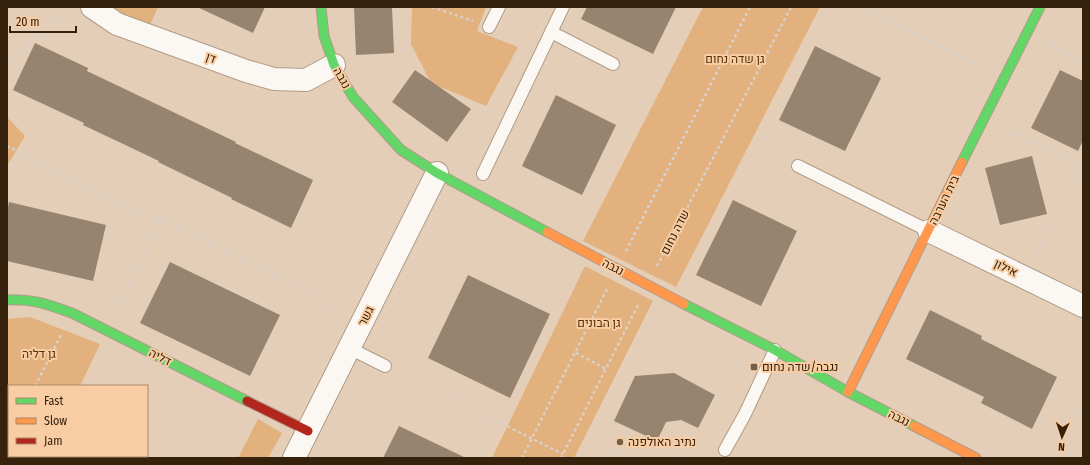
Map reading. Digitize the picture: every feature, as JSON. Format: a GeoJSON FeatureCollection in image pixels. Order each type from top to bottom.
{"type":"FeatureCollection","features":[{"type":"Feature","properties":{"kind":"street","name":"דן"},"geometry":{"type":"LineString","coordinates":[[92,7],[117,24],[246,71],[274,79],[306,80],[334,65]]}},
{"type":"Feature","properties":{"kind":"street","name":"נגבה"},"geometry":{"type":"LineString","coordinates":[[321,7],[324,36],[334,65],[353,97],[401,150],[437,173],[475,194],[647,285],[775,350],[848,392],[976,458]]}},
{"type":"Feature","properties":{"kind":"street","name":"בית הערבה"},"geometry":{"type":"LineString","coordinates":[[848,392],[1040,7]]}},
{"type":"Feature","properties":{"kind":"street","name":"גשר"},"geometry":{"type":"LineString","coordinates":[[294,458],[437,173]]}},
{"type":"Feature","properties":{"kind":"street","name":"אילון"},"geometry":{"type":"LineString","coordinates":[[928,231],[1083,306]]}},
{"type":"Feature","properties":{"kind":"street","name":"דליה"},"geometry":{"type":"LineString","coordinates":[[7,300],[20,299],[44,303],[72,313],[308,431]]}},
{"type":"Feature","properties":{"kind":"lane"},"geometry":{"type":"LineString","coordinates":[[489,27],[499,7]]}},
{"type":"Feature","properties":{"kind":"lane"},"geometry":{"type":"LineString","coordinates":[[483,174],[563,7]]}},
{"type":"Feature","properties":{"kind":"lane"},"geometry":{"type":"LineString","coordinates":[[551,32],[613,64]]}},
{"type":"Feature","properties":{"kind":"lane"},"geometry":{"type":"LineString","coordinates":[[798,166],[928,231]]}},
{"type":"Feature","properties":{"kind":"lane"},"geometry":{"type":"LineString","coordinates":[[350,348],[385,366]]}},
{"type":"Feature","properties":{"kind":"lane"},"geometry":{"type":"LineString","coordinates":[[724,450],[745,414],[775,350]]}},
{"type":"Feature","properties":{"kind":"path"},"geometry":{"type":"LineString","coordinates":[[7,65],[70,7]]}},
{"type":"Feature","properties":{"kind":"path"},"geometry":{"type":"LineString","coordinates":[[432,7],[489,27]]}},
{"type":"Feature","properties":{"kind":"path"},"geometry":{"type":"LineString","coordinates":[[623,256],[750,7]]}},
{"type":"Feature","properties":{"kind":"path","name":"שדה נחום"},"geometry":{"type":"LineString","coordinates":[[561,458],[647,285],[791,7]]}},
{"type":"Feature","properties":{"kind":"path"},"geometry":{"type":"LineString","coordinates":[[866,7],[1004,79]]}},
{"type":"Feature","properties":{"kind":"path"},"geometry":{"type":"LineString","coordinates":[[1028,31],[1083,62]]}},
{"type":"Feature","properties":{"kind":"path"},"geometry":{"type":"LineString","coordinates":[[983,120],[1083,167],[1024,277]]}},
{"type":"Feature","properties":{"kind":"path"},"geometry":{"type":"LineString","coordinates":[[7,146],[160,220],[362,322]]}},
{"type":"Feature","properties":{"kind":"path"},"geometry":{"type":"LineString","coordinates":[[107,331],[160,220]]}},
{"type":"Feature","properties":{"kind":"path"},"geometry":{"type":"LineString","coordinates":[[522,458],[610,283]]}},
{"type":"Feature","properties":{"kind":"path"},"geometry":{"type":"LineString","coordinates":[[36,385],[72,313]]}},
{"type":"Feature","properties":{"kind":"path"},"geometry":{"type":"LineString","coordinates":[[104,385],[126,340]]}},
{"type":"Feature","properties":{"kind":"path"},"geometry":{"type":"LineString","coordinates":[[576,353],[606,369]]}},
{"type":"Feature","properties":{"kind":"path"},"geometry":{"type":"LineString","coordinates":[[385,366],[564,454]]}},
{"type":"Feature","properties":{"kind":"path"},"geometry":{"type":"LineString","coordinates":[[1050,458],[1083,402]]}},
{"type":"Feature","properties":{"kind":"path"},"geometry":{"type":"LineString","coordinates":[[677,458],[689,432]]}},
{"type":"Feature","properties":{"kind":"path"},"geometry":{"type":"LineString","coordinates":[[605,458],[610,450],[637,458]]}},
{"type":"Feature","properties":{"kind":"green space"},"geometry":{"type":"Polygon","coordinates":[[[107,7],[158,7],[149,27],[107,7]]]}},
{"type":"Feature","properties":{"kind":"green space"},"geometry":{"type":"Polygon","coordinates":[[[412,7],[486,7],[477,31],[518,47],[486,106],[431,83],[411,44],[412,7]]]}},
{"type":"Feature","properties":{"kind":"green space","name":"גן שדה נחום"},"geometry":{"type":"Polygon","coordinates":[[[703,7],[820,7],[676,287],[583,241],[703,7]]]}},
{"type":"Feature","properties":{"kind":"green space"},"geometry":{"type":"Polygon","coordinates":[[[7,117],[25,136],[7,166],[7,117]]]}},
{"type":"Feature","properties":{"kind":"green space","name":"גן הבונים"},"geometry":{"type":"Polygon","coordinates":[[[585,266],[653,301],[574,458],[492,458],[585,266]]]}},
{"type":"Feature","properties":{"kind":"green space","name":"גן דליה"},"geometry":{"type":"Polygon","coordinates":[[[30,317],[100,344],[80,385],[8,385],[8,457],[45,458],[7,458],[7,319],[30,317]]]}},
{"type":"Feature","properties":{"kind":"green space"},"geometry":{"type":"Polygon","coordinates":[[[258,419],[282,433],[268,458],[238,458],[258,419]]]}},
{"type":"Feature","properties":{"kind":"building"},"geometry":{"type":"Polygon","coordinates":[[[197,7],[265,7],[253,33],[197,7]]]}},
{"type":"Feature","properties":{"kind":"building"},"geometry":{"type":"Polygon","coordinates":[[[354,7],[392,7],[394,53],[356,55],[354,7]]]}},
{"type":"Feature","properties":{"kind":"building"},"geometry":{"type":"Polygon","coordinates":[[[587,7],[676,7],[653,54],[581,19],[587,7]]]}},
{"type":"Feature","properties":{"kind":"building"},"geometry":{"type":"Polygon","coordinates":[[[35,43],[88,68],[87,71],[313,180],[291,228],[158,162],[159,161],[83,125],[84,123],[13,90],[35,43]]]}},
{"type":"Feature","properties":{"kind":"building"},"geometry":{"type":"Polygon","coordinates":[[[815,46],[881,78],[845,151],[779,120],[815,46]]]}},
{"type":"Feature","properties":{"kind":"building"},"geometry":{"type":"Polygon","coordinates":[[[415,70],[471,109],[447,142],[392,102],[415,70]]]}},
{"type":"Feature","properties":{"kind":"building"},"geometry":{"type":"Polygon","coordinates":[[[1060,70],[1083,81],[1083,140],[1078,151],[1031,128],[1060,70]]]}},
{"type":"Feature","properties":{"kind":"building"},"geometry":{"type":"Polygon","coordinates":[[[556,95],[616,125],[582,195],[522,166],[556,95]]]}},
{"type":"Feature","properties":{"kind":"building"},"geometry":{"type":"Polygon","coordinates":[[[1032,156],[1047,214],[1000,225],[985,168],[1032,156]]]}},
{"type":"Feature","properties":{"kind":"building"},"geometry":{"type":"Polygon","coordinates":[[[733,200],[797,231],[761,306],[696,275],[733,200]]]}},
{"type":"Feature","properties":{"kind":"building"},"geometry":{"type":"Polygon","coordinates":[[[9,202],[106,225],[93,281],[7,261],[7,212],[9,202]]]}},
{"type":"Feature","properties":{"kind":"building"},"geometry":{"type":"Polygon","coordinates":[[[170,262],[280,315],[250,376],[140,323],[170,262]]]}},
{"type":"Feature","properties":{"kind":"building"},"geometry":{"type":"Polygon","coordinates":[[[468,275],[550,314],[510,398],[428,358],[468,275]]]}},
{"type":"Feature","properties":{"kind":"building"},"geometry":{"type":"Polygon","coordinates":[[[930,310],[982,336],[981,339],[1057,377],[1032,429],[981,403],[984,397],[906,359],[930,310]]]}},
{"type":"Feature","properties":{"kind":"building"},"geometry":{"type":"Polygon","coordinates":[[[674,373],[715,395],[698,428],[681,420],[666,422],[657,441],[614,421],[635,376],[674,373]]]}},
{"type":"Feature","properties":{"kind":"building"},"geometry":{"type":"Polygon","coordinates":[[[399,426],[466,458],[383,458],[399,426]]]}},
{"type":"Feature","properties":{"kind":"traffic: fast"},"geometry":{"type":"LineString","coordinates":[[321,7],[324,36],[334,65],[353,97],[401,150],[437,173],[547,232]]}},
{"type":"Feature","properties":{"kind":"traffic: fast"},"geometry":{"type":"LineString","coordinates":[[962,162],[1040,7]]}},
{"type":"Feature","properties":{"kind":"traffic: fast"},"geometry":{"type":"LineString","coordinates":[[7,300],[32,301],[72,313],[247,401]]}},
{"type":"Feature","properties":{"kind":"traffic: fast"},"geometry":{"type":"LineString","coordinates":[[684,304],[775,350],[848,392],[914,426]]}},
{"type":"Feature","properties":{"kind":"traffic: slow"},"geometry":{"type":"LineString","coordinates":[[848,392],[962,162]]}},
{"type":"Feature","properties":{"kind":"traffic: slow"},"geometry":{"type":"LineString","coordinates":[[547,232],[684,304]]}},
{"type":"Feature","properties":{"kind":"traffic: slow"},"geometry":{"type":"LineString","coordinates":[[914,426],[976,458]]}},
{"type":"Feature","properties":{"kind":"traffic: jam"},"geometry":{"type":"LineString","coordinates":[[247,401],[308,431]]}},
{"type":"Feature","properties":{"kind":"place","name":"נגבה/שדה נחום"},"geometry":{"type":"Point","coordinates":[754,367]}},
{"type":"Feature","properties":{"kind":"place","name":"נתיב האולפנה"},"geometry":{"type":"Point","coordinates":[620,442]}}]}
